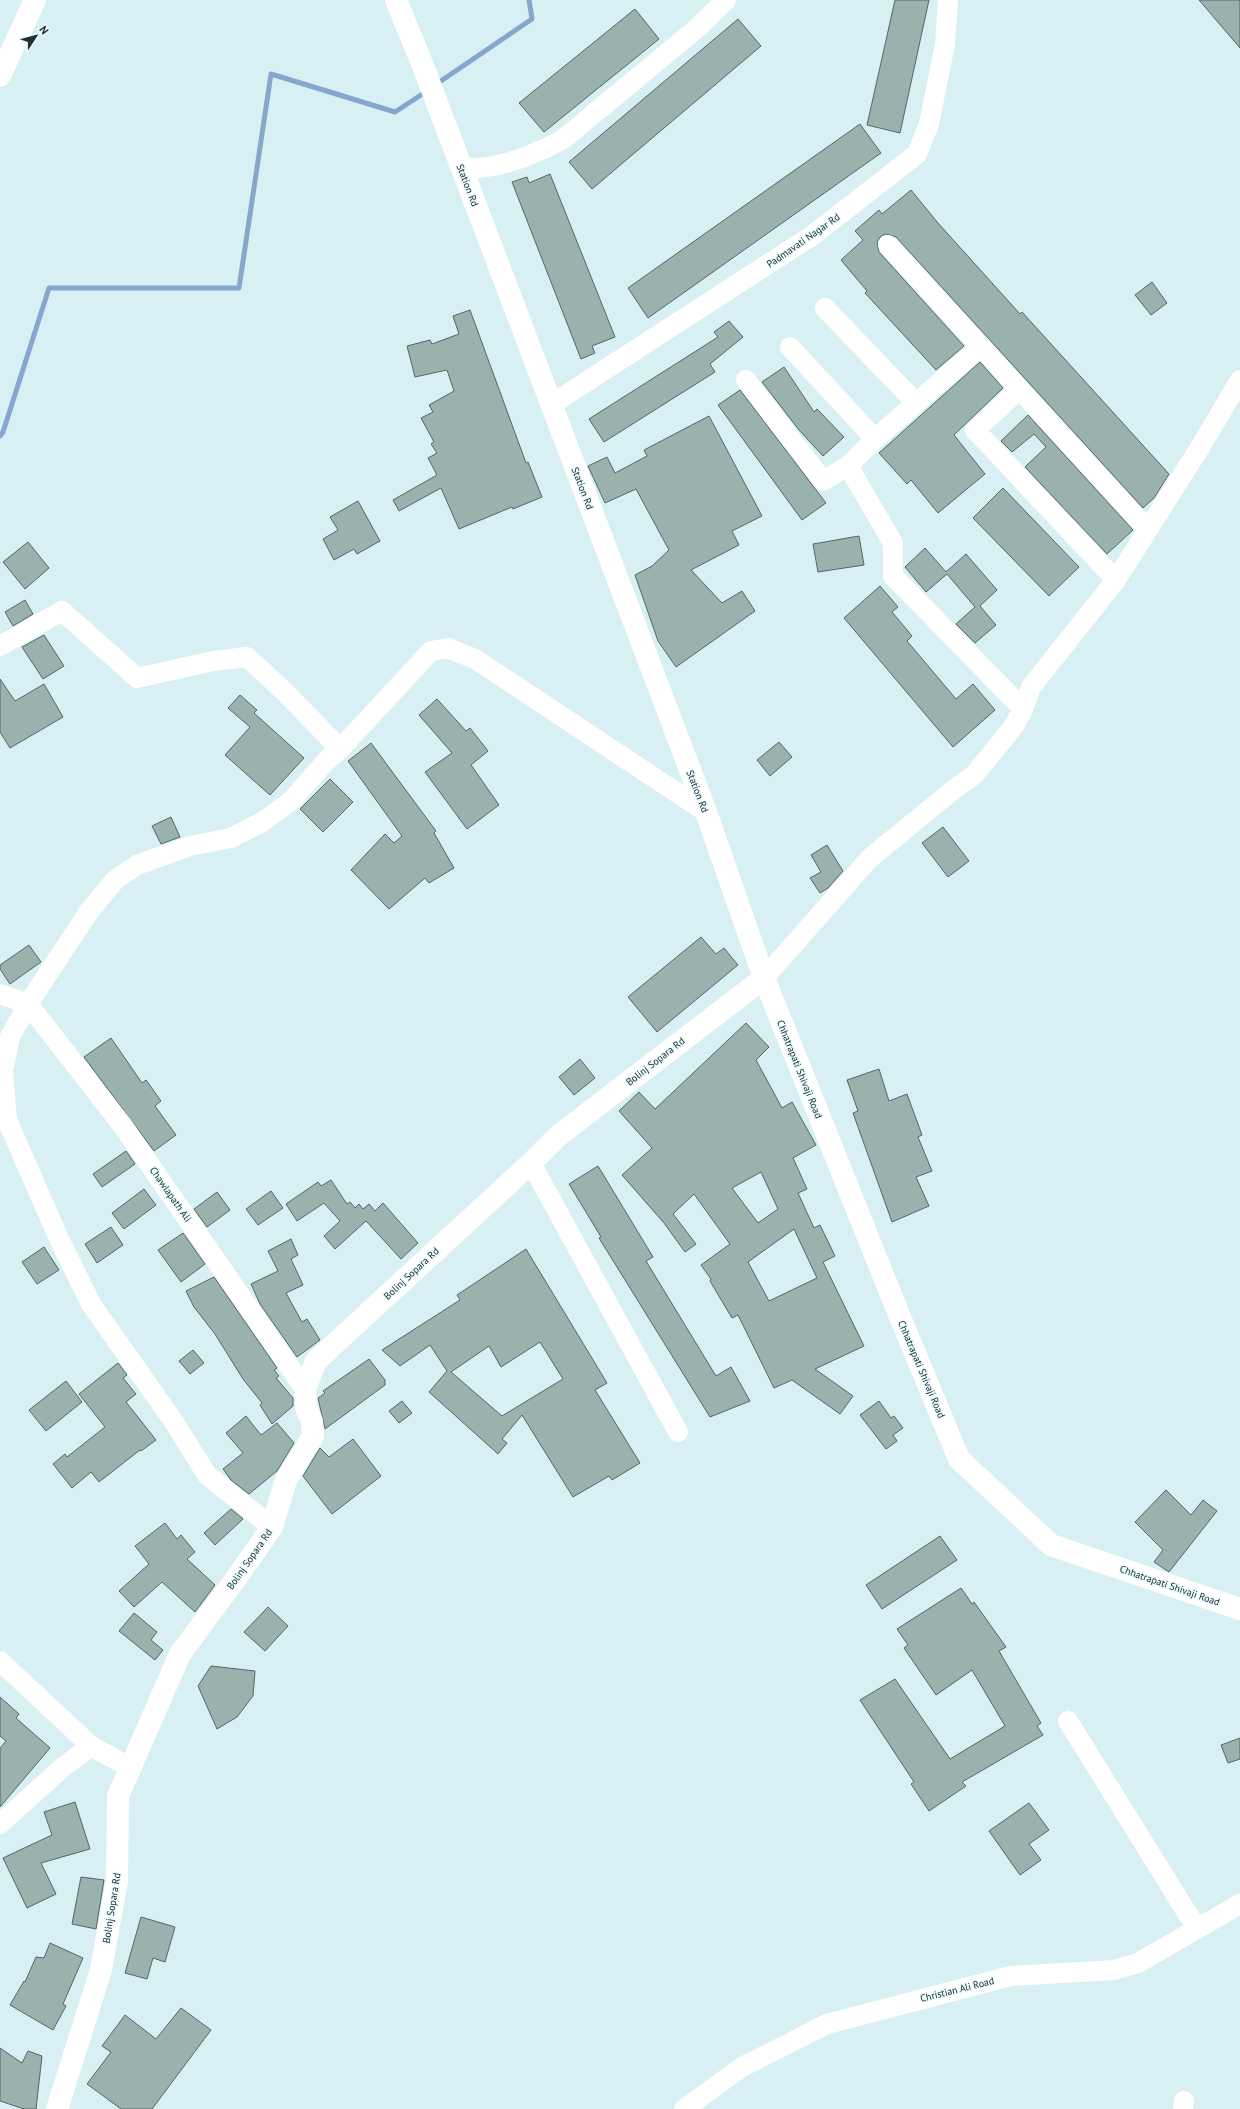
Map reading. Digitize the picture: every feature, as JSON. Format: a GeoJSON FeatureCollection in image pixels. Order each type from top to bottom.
{"type":"FeatureCollection","features":[{"type":"Feature","properties":{"kind":"main road"},"geometry":{"type":"LineString","coordinates":[[0,76],[35,0]]}},
{"type":"Feature","properties":{"kind":"main road","name":"Station Rd"},"geometry":{"type":"LineString","coordinates":[[396,0],[424,66],[706,812],[764,978]]}},
{"type":"Feature","properties":{"kind":"main road","name":"Bolinj Sopara Rd"},"geometry":{"type":"LineString","coordinates":[[57,2109],[101,1970],[117,1881],[118,1796],[180,1654],[272,1527],[286,1480],[313,1436],[312,1421],[306,1408],[305,1389],[316,1361],[531,1163],[558,1136],[764,978]]}},
{"type":"Feature","properties":{"kind":"main road","name":"Chhatrapati Shivaji Road"},"geometry":{"type":"LineString","coordinates":[[764,978],[900,1317],[959,1459],[1052,1545],[1240,1609]]}},
{"type":"Feature","properties":{"kind":"street"},"geometry":{"type":"LineString","coordinates":[[462,168],[481,169],[540,152],[562,140],[695,30],[726,0]]}},
{"type":"Feature","properties":{"kind":"street","name":"Padmavati Nagar Rd"},"geometry":{"type":"LineString","coordinates":[[552,404],[813,235],[917,154],[929,124],[945,44],[948,0]]}},
{"type":"Feature","properties":{"kind":"street"},"geometry":{"type":"LineString","coordinates":[[888,245],[1148,530]]}},
{"type":"Feature","properties":{"kind":"street"},"geometry":{"type":"LineString","coordinates":[[825,308],[916,403]]}},
{"type":"Feature","properties":{"kind":"street"},"geometry":{"type":"LineString","coordinates":[[746,380],[823,481],[848,466],[875,439],[981,346]]}},
{"type":"Feature","properties":{"kind":"street"},"geometry":{"type":"LineString","coordinates":[[790,348],[875,439]]}},
{"type":"Feature","properties":{"kind":"street"},"geometry":{"type":"LineString","coordinates":[[764,978],[870,858],[952,791],[974,775],[1014,726],[1023,709],[1031,687],[1116,580],[1240,380]]}},
{"type":"Feature","properties":{"kind":"street"},"geometry":{"type":"LineString","coordinates":[[1020,389],[975,430],[1116,580]]}},
{"type":"Feature","properties":{"kind":"street"},"geometry":{"type":"LineString","coordinates":[[848,466],[893,543],[893,576],[1023,709]]}},
{"type":"Feature","properties":{"kind":"street"},"geometry":{"type":"LineString","coordinates":[[0,646],[62,611],[137,678],[214,661],[247,658],[287,694],[340,748]]}},
{"type":"Feature","properties":{"kind":"street"},"geometry":{"type":"LineString","coordinates":[[272,1527],[208,1475],[174,1422],[90,1304],[60,1241],[7,1120],[3,1070],[10,1037],[28,1004],[82,922],[115,880],[137,865],[190,846],[231,838],[262,822],[291,801],[327,760],[431,651],[448,648],[476,659],[706,812]]}},
{"type":"Feature","properties":{"kind":"street"},"geometry":{"type":"LineString","coordinates":[[0,994],[28,1004]]}},
{"type":"Feature","properties":{"kind":"street","name":"Chawlapath Ali"},"geometry":{"type":"LineString","coordinates":[[28,1004],[123,1126],[305,1389]]}},
{"type":"Feature","properties":{"kind":"street"},"geometry":{"type":"LineString","coordinates":[[531,1163],[678,1432]]}},
{"type":"Feature","properties":{"kind":"street"},"geometry":{"type":"LineString","coordinates":[[0,1661],[91,1746],[131,1768]]}},
{"type":"Feature","properties":{"kind":"street"},"geometry":{"type":"LineString","coordinates":[[1068,1720],[1197,1929]]}},
{"type":"Feature","properties":{"kind":"street"},"geometry":{"type":"LineString","coordinates":[[0,1824],[62,1768],[91,1746]]}},
{"type":"Feature","properties":{"kind":"street","name":"Christian Ali Road"},"geometry":{"type":"LineString","coordinates":[[684,2109],[742,2067],[827,2024],[1011,1976],[1114,1970],[1138,1963],[1240,1904]]}},
{"type":"Feature","properties":{"kind":"building"},"geometry":{"type":"Polygon","coordinates":[[[895,0],[929,0],[900,133],[867,125],[895,0]]]}},
{"type":"Feature","properties":{"kind":"building"},"geometry":{"type":"Polygon","coordinates":[[[1199,0],[1240,0],[1240,48],[1199,0]]]}},
{"type":"Feature","properties":{"kind":"building"},"geometry":{"type":"Polygon","coordinates":[[[635,9],[659,39],[544,132],[519,103],[635,9]]]}},
{"type":"Feature","properties":{"kind":"building"},"geometry":{"type":"Polygon","coordinates":[[[738,19],[761,46],[592,189],[569,162],[738,19]]]}},
{"type":"Feature","properties":{"kind":"building"},"geometry":{"type":"Polygon","coordinates":[[[860,124],[881,153],[648,318],[628,288],[860,124]]]}},
{"type":"Feature","properties":{"kind":"building"},"geometry":{"type":"Polygon","coordinates":[[[550,174],[615,337],[592,346],[595,353],[581,359],[512,182],[527,177],[529,183],[550,174]]]}},
{"type":"Feature","properties":{"kind":"building"},"geometry":{"type":"Polygon","coordinates":[[[911,190],[938,223],[1020,314],[1022,312],[1169,474],[1154,498],[1143,508],[896,237],[886,234],[881,236],[877,242],[879,252],[964,346],[936,370],[865,293],[867,291],[841,260],[863,240],[855,231],[879,210],[882,214],[911,190]]]}},
{"type":"Feature","properties":{"kind":"building"},"geometry":{"type":"Polygon","coordinates":[[[1152,282],[1167,303],[1151,315],[1135,295],[1152,282]]]}},
{"type":"Feature","properties":{"kind":"building"},"geometry":{"type":"Polygon","coordinates":[[[470,310],[526,463],[528,462],[542,497],[513,509],[512,507],[459,529],[441,488],[399,511],[393,500],[437,475],[428,458],[437,453],[431,444],[434,442],[421,418],[433,412],[429,405],[454,391],[447,370],[415,377],[407,346],[430,340],[432,344],[459,334],[453,316],[470,310]]]}},
{"type":"Feature","properties":{"kind":"building"},"geometry":{"type":"Polygon","coordinates":[[[729,321],[743,337],[710,364],[715,372],[604,442],[589,419],[718,337],[714,332],[729,321]]]}},
{"type":"Feature","properties":{"kind":"building"},"geometry":{"type":"Polygon","coordinates":[[[980,362],[1003,388],[954,435],[985,474],[938,513],[911,480],[907,484],[879,453],[980,362]]]}},
{"type":"Feature","properties":{"kind":"building"},"geometry":{"type":"Polygon","coordinates":[[[784,367],[814,412],[817,409],[844,437],[823,456],[799,430],[762,382],[784,367]]]}},
{"type":"Feature","properties":{"kind":"building"},"geometry":{"type":"Polygon","coordinates":[[[740,390],[826,503],[802,520],[718,405],[740,390]]]}},
{"type":"Feature","properties":{"kind":"building"},"geometry":{"type":"Polygon","coordinates":[[[1028,415],[1133,530],[1107,554],[1025,467],[1046,447],[1034,434],[1012,452],[1001,441],[1028,415]]]}},
{"type":"Feature","properties":{"kind":"building"},"geometry":{"type":"Polygon","coordinates":[[[709,416],[762,516],[732,531],[739,545],[691,570],[722,603],[742,591],[755,611],[676,667],[658,641],[635,575],[652,566],[669,550],[636,489],[605,503],[588,466],[607,457],[615,473],[647,456],[644,450],[709,416]]]}},
{"type":"Feature","properties":{"kind":"building"},"geometry":{"type":"Polygon","coordinates":[[[1003,488],[1079,567],[1049,596],[973,518],[1003,488]]]}},
{"type":"Feature","properties":{"kind":"building"},"geometry":{"type":"Polygon","coordinates":[[[358,501],[380,541],[357,554],[354,549],[334,560],[323,539],[338,530],[330,517],[358,501]]]}},
{"type":"Feature","properties":{"kind":"building"},"geometry":{"type":"Polygon","coordinates":[[[859,536],[864,565],[818,572],[813,544],[859,536]]]}},
{"type":"Feature","properties":{"kind":"building"},"geometry":{"type":"Polygon","coordinates":[[[28,542],[49,568],[25,589],[3,562],[28,542]]]}},
{"type":"Feature","properties":{"kind":"building"},"geometry":{"type":"Polygon","coordinates":[[[925,548],[946,572],[966,554],[997,590],[980,606],[996,625],[975,643],[956,624],[975,607],[947,574],[926,592],[905,567],[925,548]]]}},
{"type":"Feature","properties":{"kind":"building"},"geometry":{"type":"Polygon","coordinates":[[[880,586],[898,607],[892,612],[912,636],[907,641],[956,699],[973,684],[995,710],[953,747],[844,618],[880,586]]]}},
{"type":"Feature","properties":{"kind":"building"},"geometry":{"type":"Polygon","coordinates":[[[25,600],[33,614],[13,626],[5,612],[25,600]]]}},
{"type":"Feature","properties":{"kind":"building"},"geometry":{"type":"Polygon","coordinates":[[[44,635],[64,666],[43,679],[22,647],[44,635]]]}},
{"type":"Feature","properties":{"kind":"building"},"geometry":{"type":"Polygon","coordinates":[[[0,679],[15,701],[44,684],[63,717],[10,748],[0,732],[0,679]]]}},
{"type":"Feature","properties":{"kind":"building"},"geometry":{"type":"Polygon","coordinates":[[[240,695],[257,710],[254,713],[304,758],[270,795],[225,755],[250,727],[228,708],[240,695]]]}},
{"type":"Feature","properties":{"kind":"building"},"geometry":{"type":"Polygon","coordinates":[[[437,699],[466,731],[470,728],[488,751],[471,765],[499,805],[467,829],[425,772],[452,753],[419,715],[437,699]]]}},
{"type":"Feature","properties":{"kind":"building"},"geometry":{"type":"Polygon","coordinates":[[[779,742],[792,757],[770,776],[757,760],[779,742]]]}},
{"type":"Feature","properties":{"kind":"building"},"geometry":{"type":"Polygon","coordinates":[[[371,743],[436,831],[434,833],[454,868],[429,883],[425,878],[389,909],[351,870],[385,834],[394,843],[402,836],[348,761],[371,743]]]}},
{"type":"Feature","properties":{"kind":"building"},"geometry":{"type":"Polygon","coordinates":[[[330,779],[353,802],[323,832],[300,809],[330,779]]]}},
{"type":"Feature","properties":{"kind":"building"},"geometry":{"type":"Polygon","coordinates":[[[171,817],[180,837],[161,844],[152,826],[171,817]]]}},
{"type":"Feature","properties":{"kind":"building"},"geometry":{"type":"Polygon","coordinates":[[[943,827],[969,861],[948,877],[922,843],[943,827]]]}},
{"type":"Feature","properties":{"kind":"building"},"geometry":{"type":"Polygon","coordinates":[[[827,845],[843,871],[828,888],[820,893],[810,878],[821,872],[811,855],[827,845]]]}},
{"type":"Feature","properties":{"kind":"building"},"geometry":{"type":"Polygon","coordinates":[[[701,937],[716,954],[724,948],[738,965],[657,1032],[628,997],[701,937]]]}},
{"type":"Feature","properties":{"kind":"building"},"geometry":{"type":"Polygon","coordinates":[[[29,945],[41,962],[10,984],[0,969],[0,965],[29,945]]]}},
{"type":"Feature","properties":{"kind":"building"},"geometry":{"type":"Polygon","coordinates":[[[746,1023],[769,1047],[756,1060],[782,1108],[792,1102],[816,1145],[793,1158],[807,1189],[798,1193],[814,1228],[820,1225],[835,1256],[823,1262],[864,1346],[815,1369],[853,1396],[840,1414],[792,1380],[774,1388],[738,1315],[732,1318],[710,1281],[711,1279],[701,1265],[730,1244],[694,1194],[673,1214],[696,1244],[685,1252],[664,1223],[622,1175],[652,1148],[619,1111],[639,1092],[655,1109],[746,1023]],[[761,1172],[732,1188],[758,1223],[778,1209],[761,1172]],[[794,1229],[748,1262],[769,1301],[817,1278],[794,1229]]]}},
{"type":"Feature","properties":{"kind":"building"},"geometry":{"type":"Polygon","coordinates":[[[111,1038],[142,1083],[146,1080],[161,1101],[155,1106],[176,1135],[154,1151],[84,1057],[111,1038]]]}},
{"type":"Feature","properties":{"kind":"building"},"geometry":{"type":"Polygon","coordinates":[[[580,1059],[595,1078],[574,1095],[559,1077],[580,1059]]]}},
{"type":"Feature","properties":{"kind":"building"},"geometry":{"type":"Polygon","coordinates":[[[879,1069],[889,1101],[907,1094],[922,1135],[918,1137],[932,1171],[916,1177],[929,1206],[892,1222],[853,1113],[858,1111],[847,1080],[879,1069]]]}},
{"type":"Feature","properties":{"kind":"building"},"geometry":{"type":"Polygon","coordinates":[[[126,1151],[135,1164],[102,1187],[93,1174],[126,1151]]]}},
{"type":"Feature","properties":{"kind":"building"},"geometry":{"type":"Polygon","coordinates":[[[598,1166],[653,1257],[646,1261],[716,1376],[731,1367],[750,1401],[710,1417],[599,1238],[601,1237],[569,1184],[598,1166]]]}},
{"type":"Feature","properties":{"kind":"building"},"geometry":{"type":"Polygon","coordinates":[[[331,1180],[347,1204],[350,1202],[355,1208],[359,1204],[363,1209],[369,1204],[375,1211],[383,1203],[418,1243],[401,1259],[366,1221],[335,1249],[324,1236],[340,1221],[324,1203],[297,1221],[286,1204],[318,1182],[321,1186],[331,1180]]]}},
{"type":"Feature","properties":{"kind":"building"},"geometry":{"type":"Polygon","coordinates":[[[144,1189],[156,1205],[124,1229],[112,1213],[144,1189]]]}},
{"type":"Feature","properties":{"kind":"building"},"geometry":{"type":"Polygon","coordinates":[[[271,1191],[283,1208],[258,1225],[246,1209],[271,1191]]]}},
{"type":"Feature","properties":{"kind":"building"},"geometry":{"type":"Polygon","coordinates":[[[217,1192],[230,1210],[207,1227],[194,1209],[217,1192]]]}},
{"type":"Feature","properties":{"kind":"building"},"geometry":{"type":"Polygon","coordinates":[[[111,1227],[123,1245],[97,1263],[85,1244],[111,1227]]]}},
{"type":"Feature","properties":{"kind":"building"},"geometry":{"type":"Polygon","coordinates":[[[183,1233],[205,1264],[181,1282],[158,1250],[183,1233]]]}},
{"type":"Feature","properties":{"kind":"building"},"geometry":{"type":"Polygon","coordinates":[[[291,1239],[298,1255],[291,1259],[303,1285],[286,1293],[302,1322],[307,1319],[320,1340],[297,1357],[260,1304],[251,1284],[278,1271],[268,1251],[291,1239]]]}},
{"type":"Feature","properties":{"kind":"building"},"geometry":{"type":"Polygon","coordinates":[[[44,1247],[59,1270],[37,1284],[22,1262],[44,1247]]]}},
{"type":"Feature","properties":{"kind":"building"},"geometry":{"type":"Polygon","coordinates":[[[526,1249],[607,1383],[595,1390],[640,1463],[612,1480],[609,1476],[573,1497],[522,1415],[502,1439],[507,1443],[498,1454],[429,1392],[447,1371],[430,1345],[400,1366],[382,1350],[460,1300],[457,1295],[526,1249]],[[540,1342],[501,1367],[489,1346],[451,1372],[502,1416],[563,1379],[540,1342]]]}},
{"type":"Feature","properties":{"kind":"building"},"geometry":{"type":"Polygon","coordinates":[[[214,1277],[277,1368],[274,1370],[279,1376],[276,1378],[293,1398],[293,1406],[272,1424],[260,1405],[262,1403],[243,1379],[215,1334],[194,1307],[186,1291],[214,1277]]]}},
{"type":"Feature","properties":{"kind":"building"},"geometry":{"type":"Polygon","coordinates":[[[193,1350],[204,1363],[190,1374],[179,1361],[193,1350]]]}},
{"type":"Feature","properties":{"kind":"building"},"geometry":{"type":"Polygon","coordinates":[[[369,1359],[385,1380],[385,1385],[325,1429],[318,1398],[325,1393],[323,1391],[369,1359]]]}},
{"type":"Feature","properties":{"kind":"building"},"geometry":{"type":"Polygon","coordinates":[[[118,1363],[127,1375],[123,1378],[136,1394],[126,1402],[156,1440],[141,1451],[140,1450],[99,1482],[91,1472],[72,1488],[53,1464],[65,1454],[67,1457],[105,1427],[79,1394],[118,1363]]]}},
{"type":"Feature","properties":{"kind":"building"},"geometry":{"type":"Polygon","coordinates":[[[66,1381],[82,1402],[46,1431],[29,1410],[66,1381]]]}},
{"type":"Feature","properties":{"kind":"building"},"geometry":{"type":"Polygon","coordinates":[[[402,1401],[412,1413],[399,1423],[389,1411],[402,1401]]]}},
{"type":"Feature","properties":{"kind":"building"},"geometry":{"type":"Polygon","coordinates":[[[879,1401],[891,1418],[894,1416],[903,1428],[893,1435],[897,1441],[886,1449],[860,1415],[879,1401]]]}},
{"type":"Feature","properties":{"kind":"building"},"geometry":{"type":"Polygon","coordinates":[[[246,1416],[261,1435],[277,1423],[294,1443],[277,1471],[249,1494],[231,1480],[223,1469],[243,1453],[226,1433],[246,1416]]]}},
{"type":"Feature","properties":{"kind":"building"},"geometry":{"type":"Polygon","coordinates":[[[353,1439],[381,1476],[332,1514],[303,1476],[320,1448],[329,1457],[353,1439]]]}},
{"type":"Feature","properties":{"kind":"building"},"geometry":{"type":"Polygon","coordinates":[[[1166,1490],[1191,1515],[1203,1500],[1217,1511],[1169,1572],[1154,1562],[1163,1550],[1135,1522],[1166,1490]]]}},
{"type":"Feature","properties":{"kind":"building"},"geometry":{"type":"Polygon","coordinates":[[[231,1509],[243,1519],[215,1545],[204,1533],[231,1509]]]}},
{"type":"Feature","properties":{"kind":"building"},"geometry":{"type":"Polygon","coordinates":[[[165,1523],[177,1539],[181,1535],[195,1552],[187,1559],[215,1585],[195,1612],[162,1582],[134,1607],[119,1591],[149,1564],[135,1546],[165,1523]]]}},
{"type":"Feature","properties":{"kind":"building"},"geometry":{"type":"Polygon","coordinates":[[[940,1536],[957,1560],[882,1609],[866,1585],[940,1536]]]}},
{"type":"Feature","properties":{"kind":"building"},"geometry":{"type":"Polygon","coordinates":[[[961,1588],[972,1604],[974,1602],[1006,1647],[999,1651],[1041,1723],[1037,1726],[1043,1735],[962,1782],[966,1786],[929,1811],[911,1784],[914,1782],[860,1700],[895,1679],[950,1759],[1005,1726],[972,1670],[936,1695],[904,1648],[908,1645],[897,1629],[961,1588]]]}},
{"type":"Feature","properties":{"kind":"building"},"geometry":{"type":"Polygon","coordinates":[[[268,1607],[288,1626],[265,1651],[244,1632],[268,1607]]]}},
{"type":"Feature","properties":{"kind":"building"},"geometry":{"type":"Polygon","coordinates":[[[134,1613],[157,1632],[151,1640],[163,1650],[155,1660],[119,1631],[134,1613]]]}},
{"type":"Feature","properties":{"kind":"building"},"geometry":{"type":"Polygon","coordinates":[[[211,1666],[255,1671],[253,1696],[237,1717],[217,1729],[198,1686],[211,1666]]]}},
{"type":"Feature","properties":{"kind":"building"},"geometry":{"type":"Polygon","coordinates":[[[0,1697],[19,1714],[16,1718],[50,1748],[0,1807],[0,1748],[6,1741],[0,1736],[0,1697]]]}},
{"type":"Feature","properties":{"kind":"building"},"geometry":{"type":"Polygon","coordinates":[[[1240,1738],[1240,1759],[1228,1763],[1221,1745],[1240,1738]]]}},
{"type":"Feature","properties":{"kind":"building"},"geometry":{"type":"Polygon","coordinates":[[[75,1802],[90,1849],[41,1863],[56,1894],[27,1908],[3,1858],[52,1835],[44,1812],[75,1802]]]}},
{"type":"Feature","properties":{"kind":"building"},"geometry":{"type":"Polygon","coordinates":[[[1029,1803],[1049,1830],[1029,1844],[1041,1860],[1020,1875],[989,1831],[1029,1803]]]}},
{"type":"Feature","properties":{"kind":"building"},"geometry":{"type":"Polygon","coordinates":[[[81,1877],[104,1880],[96,1929],[72,1924],[81,1877]]]}},
{"type":"Feature","properties":{"kind":"building"},"geometry":{"type":"Polygon","coordinates":[[[141,1917],[175,1927],[165,1962],[153,1958],[147,1979],[125,1973],[141,1917]]]}},
{"type":"Feature","properties":{"kind":"building"},"geometry":{"type":"Polygon","coordinates":[[[50,1943],[83,1958],[63,2004],[66,2006],[53,2030],[10,2005],[24,1981],[25,1982],[36,1957],[44,1958],[50,1943]]]}},
{"type":"Feature","properties":{"kind":"building"},"geometry":{"type":"Polygon","coordinates":[[[181,2008],[211,2030],[152,2109],[121,2109],[87,2084],[111,2052],[102,2046],[125,2015],[156,2039],[181,2008]]]}},
{"type":"Feature","properties":{"kind":"building"},"geometry":{"type":"Polygon","coordinates":[[[0,2048],[22,2063],[28,2051],[42,2056],[36,2109],[24,2109],[0,2101],[0,2048]]]}},
{"type":"Feature","properties":{"kind":"waterway"},"geometry":{"type":"LineString","coordinates":[[435,85],[532,19],[529,0]]}},
{"type":"Feature","properties":{"kind":"waterway"},"geometry":{"type":"LineString","coordinates":[[0,436],[3,432],[49,288],[239,288],[271,74],[395,112],[427,91]]}}]}
